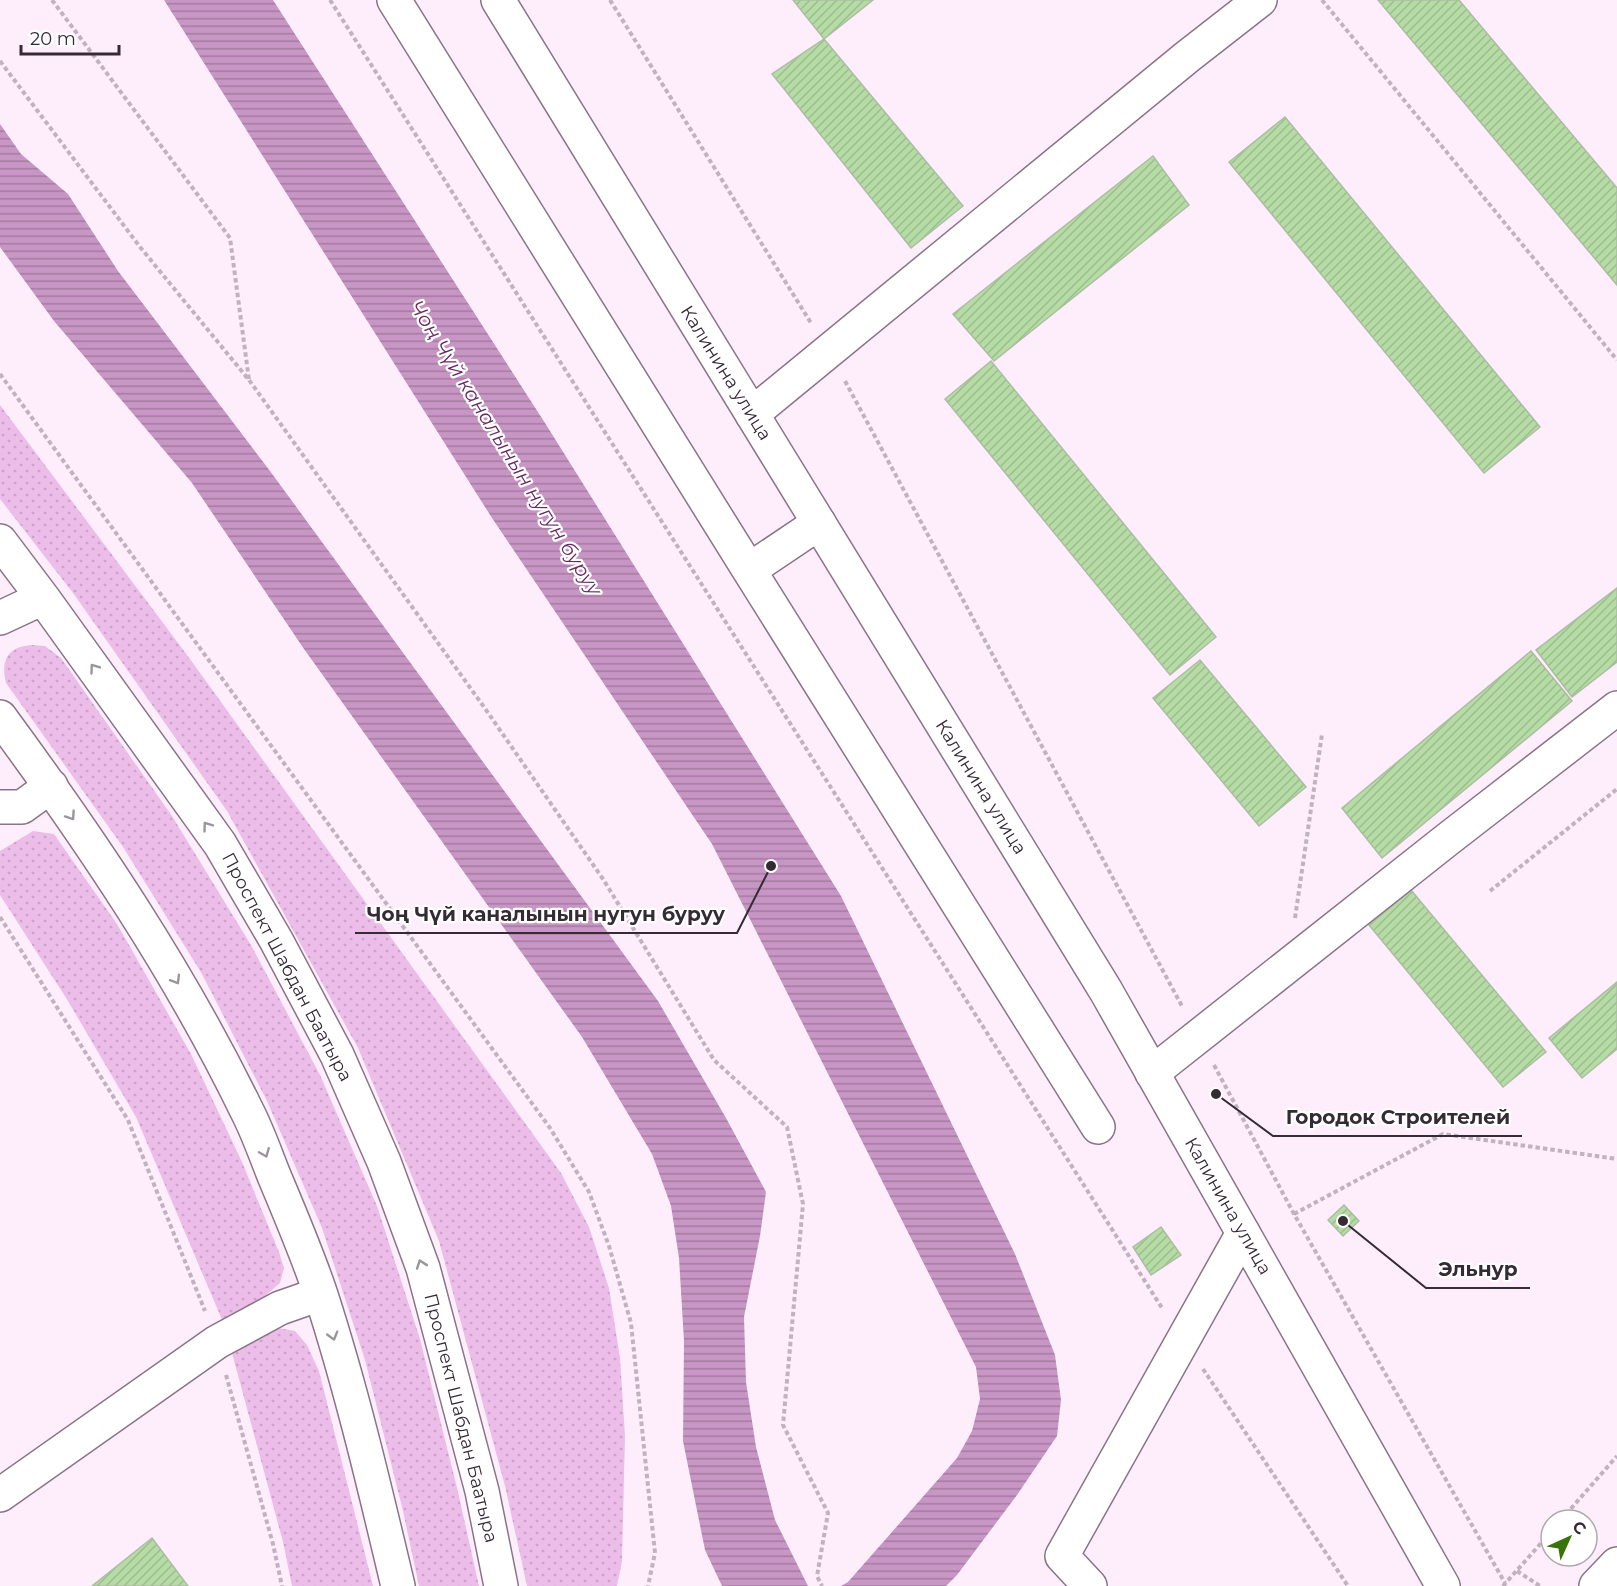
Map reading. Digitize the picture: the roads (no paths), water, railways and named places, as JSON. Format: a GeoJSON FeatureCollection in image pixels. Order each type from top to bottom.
{"type":"FeatureCollection","features":[{"type":"Feature","properties":{"kind":"main road"},"geometry":{"type":"LineString","coordinates":[[394,0],[1098,1127]]}},
{"type":"Feature","properties":{"kind":"main road","name":"Калинина улица"},"geometry":{"type":"LineString","coordinates":[[498,0],[1106,991],[1443,1586]]}},
{"type":"Feature","properties":{"kind":"main road"},"geometry":{"type":"LineString","coordinates":[[752,414],[1187,57],[1260,0]]}},
{"type":"Feature","properties":{"kind":"main road"},"geometry":{"type":"LineString","coordinates":[[749,570],[819,523]]}},
{"type":"Feature","properties":{"kind":"main road","name":"Проспект Шабдан Баатыра"},"geometry":{"type":"LineString","coordinates":[[0,541],[220,843],[276,940],[337,1055],[384,1162],[423,1268],[482,1491],[501,1586]]}},
{"type":"Feature","properties":{"kind":"main road"},"geometry":{"type":"LineString","coordinates":[[0,618],[43,598]]}},
{"type":"Feature","properties":{"kind":"main road"},"geometry":{"type":"LineString","coordinates":[[1152,1072],[1617,708]]}},
{"type":"Feature","properties":{"kind":"main road"},"geometry":{"type":"LineString","coordinates":[[0,717],[51,786],[143,923],[201,1021],[248,1113],[320,1294],[352,1401],[398,1586]]}},
{"type":"Feature","properties":{"kind":"main road"},"geometry":{"type":"LineString","coordinates":[[7,815],[51,786]]}},
{"type":"Feature","properties":{"kind":"main road"},"geometry":{"type":"LineString","coordinates":[[1090,1586],[1062,1556],[1244,1233]]}},
{"type":"Feature","properties":{"kind":"main road"},"geometry":{"type":"LineString","coordinates":[[0,1495],[217,1342],[280,1308],[320,1294]]}},
{"type":"Feature","properties":{"kind":"main road"},"geometry":{"type":"LineString","coordinates":[[1596,1586],[1617,1564]]}},
{"type":"Feature","properties":{"kind":"water"},"geometry":{"type":"Polygon","coordinates":[[[164,0],[273,0],[545,423],[841,896],[1015,1254],[1055,1355],[1061,1400],[1057,1436],[1017,1495],[957,1575],[946,1586],[841,1586],[848,1582],[957,1458],[972,1431],[980,1399],[976,1367],[712,844],[492,518],[164,0]]]}},
{"type":"Feature","properties":{"kind":"water"},"geometry":{"type":"Polygon","coordinates":[[[0,124],[21,154],[68,194],[118,271],[270,471],[658,1001],[726,1118],[766,1192],[744,1317],[746,1382],[756,1447],[775,1520],[808,1586],[722,1586],[705,1550],[683,1441],[684,1341],[679,1258],[671,1206],[652,1154],[582,1037],[304,649],[192,483],[54,321],[0,247],[0,124]]]}},
{"type":"Feature","properties":{"kind":"place","name":"Чоң Чүй каналынын нугун буруу"},"geometry":{"type":"Point","coordinates":[771,866]}},
{"type":"Feature","properties":{"kind":"place","name":"Городок Строителей"},"geometry":{"type":"Point","coordinates":[1216,1094]}},
{"type":"Feature","properties":{"kind":"place","name":"Эльнур"},"geometry":{"type":"Point","coordinates":[1343,1221]}}]}
